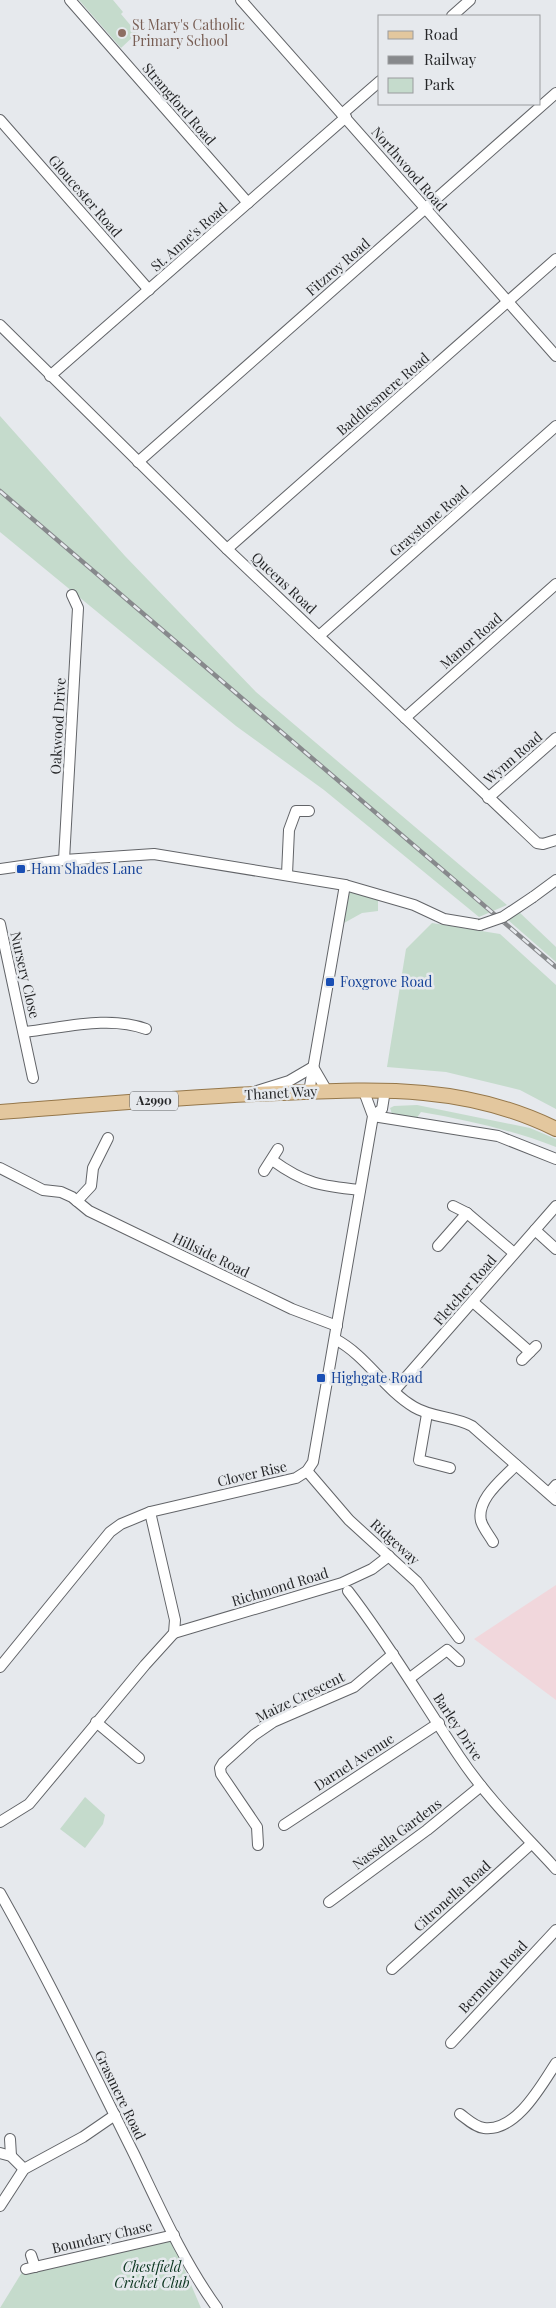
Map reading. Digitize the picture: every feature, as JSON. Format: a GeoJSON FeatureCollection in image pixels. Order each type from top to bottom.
{"type":"FeatureCollection","features":[{"type":"Feature","properties":{"kind":"main road","name":"Thanet Way"},"geometry":{"type":"LineString","coordinates":[[0,1112],[245,1094],[363,1089],[438,1094],[479,1101],[537,1119],[556,1129]]}},
{"type":"Feature","properties":{"kind":"street","name":"Strangford Road"},"geometry":{"type":"LineString","coordinates":[[70,0],[248,203]]}},
{"type":"Feature","properties":{"kind":"street","name":"Northwood Road"},"geometry":{"type":"LineString","coordinates":[[242,0],[556,356]]}},
{"type":"Feature","properties":{"kind":"street"},"geometry":{"type":"LineString","coordinates":[[453,15],[470,0]]}},
{"type":"Feature","properties":{"kind":"street","name":"St. Anne's Road"},"geometry":{"type":"LineString","coordinates":[[50,376],[248,203],[344,116],[378,82]]}},
{"type":"Feature","properties":{"kind":"street","name":"Fitzroy Road"},"geometry":{"type":"LineString","coordinates":[[138,462],[556,93]]}},
{"type":"Feature","properties":{"kind":"street","name":"Gloucester Road"},"geometry":{"type":"LineString","coordinates":[[0,120],[149,290]]}},
{"type":"Feature","properties":{"kind":"street","name":"Baddlesmere Road"},"geometry":{"type":"LineString","coordinates":[[227,549],[556,259]]}},
{"type":"Feature","properties":{"kind":"street","name":"Queens Road"},"geometry":{"type":"LineString","coordinates":[[0,325],[227,549],[488,798],[537,843],[543,844],[556,840]]}},
{"type":"Feature","properties":{"kind":"street","name":"Graystone Road"},"geometry":{"type":"LineString","coordinates":[[319,636],[556,426]]}},
{"type":"Feature","properties":{"kind":"street","name":"Manor Road"},"geometry":{"type":"LineString","coordinates":[[405,718],[556,584]]}},
{"type":"Feature","properties":{"kind":"street","name":"Oakwood Drive"},"geometry":{"type":"LineString","coordinates":[[64,860],[78,608],[72,595]]}},
{"type":"Feature","properties":{"kind":"street","name":"Wynn Road"},"geometry":{"type":"LineString","coordinates":[[488,798],[556,738]]}},
{"type":"Feature","properties":{"kind":"street"},"geometry":{"type":"LineString","coordinates":[[287,874],[287,854],[296,811],[309,811]]}},
{"type":"Feature","properties":{"kind":"street"},"geometry":{"type":"LineString","coordinates":[[0,869],[64,860],[154,854],[287,874],[345,885],[414,905],[444,919],[480,925],[503,917],[556,880]]}},
{"type":"Feature","properties":{"kind":"street"},"geometry":{"type":"LineString","coordinates":[[309,1092],[345,885]]}},
{"type":"Feature","properties":{"kind":"street","name":"Nursery Close"},"geometry":{"type":"LineString","coordinates":[[0,924],[33,1078]]}},
{"type":"Feature","properties":{"kind":"street","name":"Nursery Close"},"geometry":{"type":"LineString","coordinates":[[24,1032],[105,1021],[133,1024],[146,1029]]}},
{"type":"Feature","properties":{"kind":"street"},"geometry":{"type":"LineString","coordinates":[[313,1067],[327,1091]]}},
{"type":"Feature","properties":{"kind":"street"},"geometry":{"type":"LineString","coordinates":[[245,1094],[290,1081],[313,1067]]}},
{"type":"Feature","properties":{"kind":"street"},"geometry":{"type":"LineString","coordinates":[[363,1089],[373,1116],[498,1136],[556,1159]]}},
{"type":"Feature","properties":{"kind":"street","name":"Clover Rise"},"geometry":{"type":"LineString","coordinates":[[0,1667],[110,1532],[126,1521],[150,1512],[296,1478],[308,1471],[313,1462],[373,1116],[382,1109],[385,1090]]}},
{"type":"Feature","properties":{"kind":"street"},"geometry":{"type":"LineString","coordinates":[[77,1201],[90,1186],[93,1168],[108,1138]]}},
{"type":"Feature","properties":{"kind":"street"},"geometry":{"type":"LineString","coordinates":[[264,1171],[278,1150]]}},
{"type":"Feature","properties":{"kind":"street"},"geometry":{"type":"LineString","coordinates":[[272,1160],[298,1176],[318,1185],[360,1190]]}},
{"type":"Feature","properties":{"kind":"street","name":"Hillside Road"},"geometry":{"type":"LineString","coordinates":[[0,1168],[43,1190],[61,1192],[77,1201],[89,1212],[292,1309],[337,1326]]}},
{"type":"Feature","properties":{"kind":"street"},"geometry":{"type":"LineString","coordinates":[[453,1206],[467,1213],[514,1253]]}},
{"type":"Feature","properties":{"kind":"street","name":"Fletcher Road"},"geometry":{"type":"LineString","coordinates":[[394,1391],[556,1206]]}},
{"type":"Feature","properties":{"kind":"street"},"geometry":{"type":"LineString","coordinates":[[438,1246],[467,1213]]}},
{"type":"Feature","properties":{"kind":"street"},"geometry":{"type":"LineString","coordinates":[[535,1230],[556,1249]]}},
{"type":"Feature","properties":{"kind":"street"},"geometry":{"type":"LineString","coordinates":[[473,1302],[529,1353]]}},
{"type":"Feature","properties":{"kind":"street"},"geometry":{"type":"LineString","coordinates":[[335,1339],[359,1354],[394,1391],[412,1406],[427,1414],[462,1421],[554,1493]]}},
{"type":"Feature","properties":{"kind":"street"},"geometry":{"type":"LineString","coordinates":[[427,1414],[419,1460],[450,1468]]}},
{"type":"Feature","properties":{"kind":"street"},"geometry":{"type":"LineString","coordinates":[[493,1542],[481,1520],[481,1510],[486,1498],[516,1465]]}},
{"type":"Feature","properties":{"kind":"street","name":"Ridgeway"},"geometry":{"type":"LineString","coordinates":[[308,1471],[349,1520],[417,1582],[459,1638]]}},
{"type":"Feature","properties":{"kind":"street"},"geometry":{"type":"LineString","coordinates":[[0,1822],[29,1804],[96,1722],[174,1633],[174,1620],[150,1512]]}},
{"type":"Feature","properties":{"kind":"street","name":"Richmond Road"},"geometry":{"type":"LineString","coordinates":[[174,1633],[342,1582],[372,1569],[390,1556]]}},
{"type":"Feature","properties":{"kind":"street","name":"Barley Drive"},"geometry":{"type":"LineString","coordinates":[[348,1591],[410,1678],[459,1757],[481,1786],[531,1844],[556,1869]]}},
{"type":"Feature","properties":{"kind":"street"},"geometry":{"type":"LineString","coordinates":[[410,1678],[446,1650],[459,1661]]}},
{"type":"Feature","properties":{"kind":"street","name":"Maize Crescent"},"geometry":{"type":"LineString","coordinates":[[258,1845],[258,1827],[224,1779],[220,1768],[223,1763],[268,1725],[354,1687],[393,1654]]}},
{"type":"Feature","properties":{"kind":"street"},"geometry":{"type":"LineString","coordinates":[[96,1722],[139,1758]]}},
{"type":"Feature","properties":{"kind":"street","name":"Darnel Avenue"},"geometry":{"type":"LineString","coordinates":[[284,1825],[439,1723]]}},
{"type":"Feature","properties":{"kind":"street","name":"Nassella Gardens"},"geometry":{"type":"LineString","coordinates":[[329,1902],[427,1830],[481,1786]]}},
{"type":"Feature","properties":{"kind":"street","name":"Citronella Road"},"geometry":{"type":"LineString","coordinates":[[392,1969],[531,1844]]}},
{"type":"Feature","properties":{"kind":"street","name":"Grasmere Road"},"geometry":{"type":"LineString","coordinates":[[0,1893],[41,1965],[174,2235],[199,2281],[217,2308]]}},
{"type":"Feature","properties":{"kind":"street","name":"Bermuda Road"},"geometry":{"type":"LineString","coordinates":[[451,2043],[556,1930]]}},
{"type":"Feature","properties":{"kind":"street"},"geometry":{"type":"LineString","coordinates":[[460,2114],[482,2128],[502,2125],[513,2118],[530,2101],[556,2063]]}},
{"type":"Feature","properties":{"kind":"street"},"geometry":{"type":"LineString","coordinates":[[0,2206],[24,2169],[83,2137],[114,2115]]}},
{"type":"Feature","properties":{"kind":"street"},"geometry":{"type":"LineString","coordinates":[[10,2139],[11,2156]]}},
{"type":"Feature","properties":{"kind":"street"},"geometry":{"type":"LineString","coordinates":[[0,2153],[11,2156],[24,2169]]}},
{"type":"Feature","properties":{"kind":"street","name":"Boundary Chase"},"geometry":{"type":"LineString","coordinates":[[31,2255],[30,2268],[174,2235]]}},
{"type":"Feature","properties":{"kind":"shaded area"},"geometry":{"type":"Polygon","coordinates":[[[556,1585],[556,1700],[474,1639],[556,1585]]]}},
{"type":"Feature","properties":{"kind":"green space"},"geometry":{"type":"Polygon","coordinates":[[[79,0],[113,0],[123,12],[121,14],[137,33],[121,48],[79,0]]]}},
{"type":"Feature","properties":{"kind":"green space"},"geometry":{"type":"Polygon","coordinates":[[[0,416],[125,556],[256,692],[507,905],[479,917],[324,790],[236,726],[0,532],[0,416]]]}},
{"type":"Feature","properties":{"kind":"green space"},"geometry":{"type":"Polygon","coordinates":[[[353,892],[378,898],[378,911],[362,913],[344,923],[349,893],[353,892]]]}},
{"type":"Feature","properties":{"kind":"green space"},"geometry":{"type":"Polygon","coordinates":[[[518,911],[556,947],[556,962],[507,919],[518,911]]]}},
{"type":"Feature","properties":{"kind":"green space"},"geometry":{"type":"Polygon","coordinates":[[[432,923],[500,934],[556,985],[556,1109],[520,1090],[446,1072],[387,1067],[406,949],[432,923]]]}},
{"type":"Feature","properties":{"kind":"green space"},"geometry":{"type":"Polygon","coordinates":[[[417,1105],[530,1128],[556,1139],[556,1147],[489,1126],[455,1118],[421,1112],[416,1119],[392,1114],[390,1108],[394,1106],[417,1105]]]}},
{"type":"Feature","properties":{"kind":"green space"},"geometry":{"type":"Polygon","coordinates":[[[85,1797],[105,1815],[103,1824],[85,1848],[60,1829],[85,1797]]]}},
{"type":"Feature","properties":{"kind":"green space","name":"Chestfield Cricket Club"},"geometry":{"type":"Polygon","coordinates":[[[171,2238],[201,2308],[0,2308],[24,2269],[171,2238]]]}},
{"type":"Feature","properties":{"kind":"railway"},"geometry":{"type":"LineString","coordinates":[[0,491],[556,967]]}},
{"type":"Feature","properties":{"kind":"place","name":"St Mary's Catholic Primary School"},"geometry":{"type":"Point","coordinates":[122,33]}},
{"type":"Feature","properties":{"kind":"place","name":"Ham Shades Lane"},"geometry":{"type":"Point","coordinates":[21,869]}},
{"type":"Feature","properties":{"kind":"place","name":"Foxgrove Road"},"geometry":{"type":"Point","coordinates":[330,982]}},
{"type":"Feature","properties":{"kind":"place","name":"Highgate Road"},"geometry":{"type":"Point","coordinates":[321,1378]}}]}
